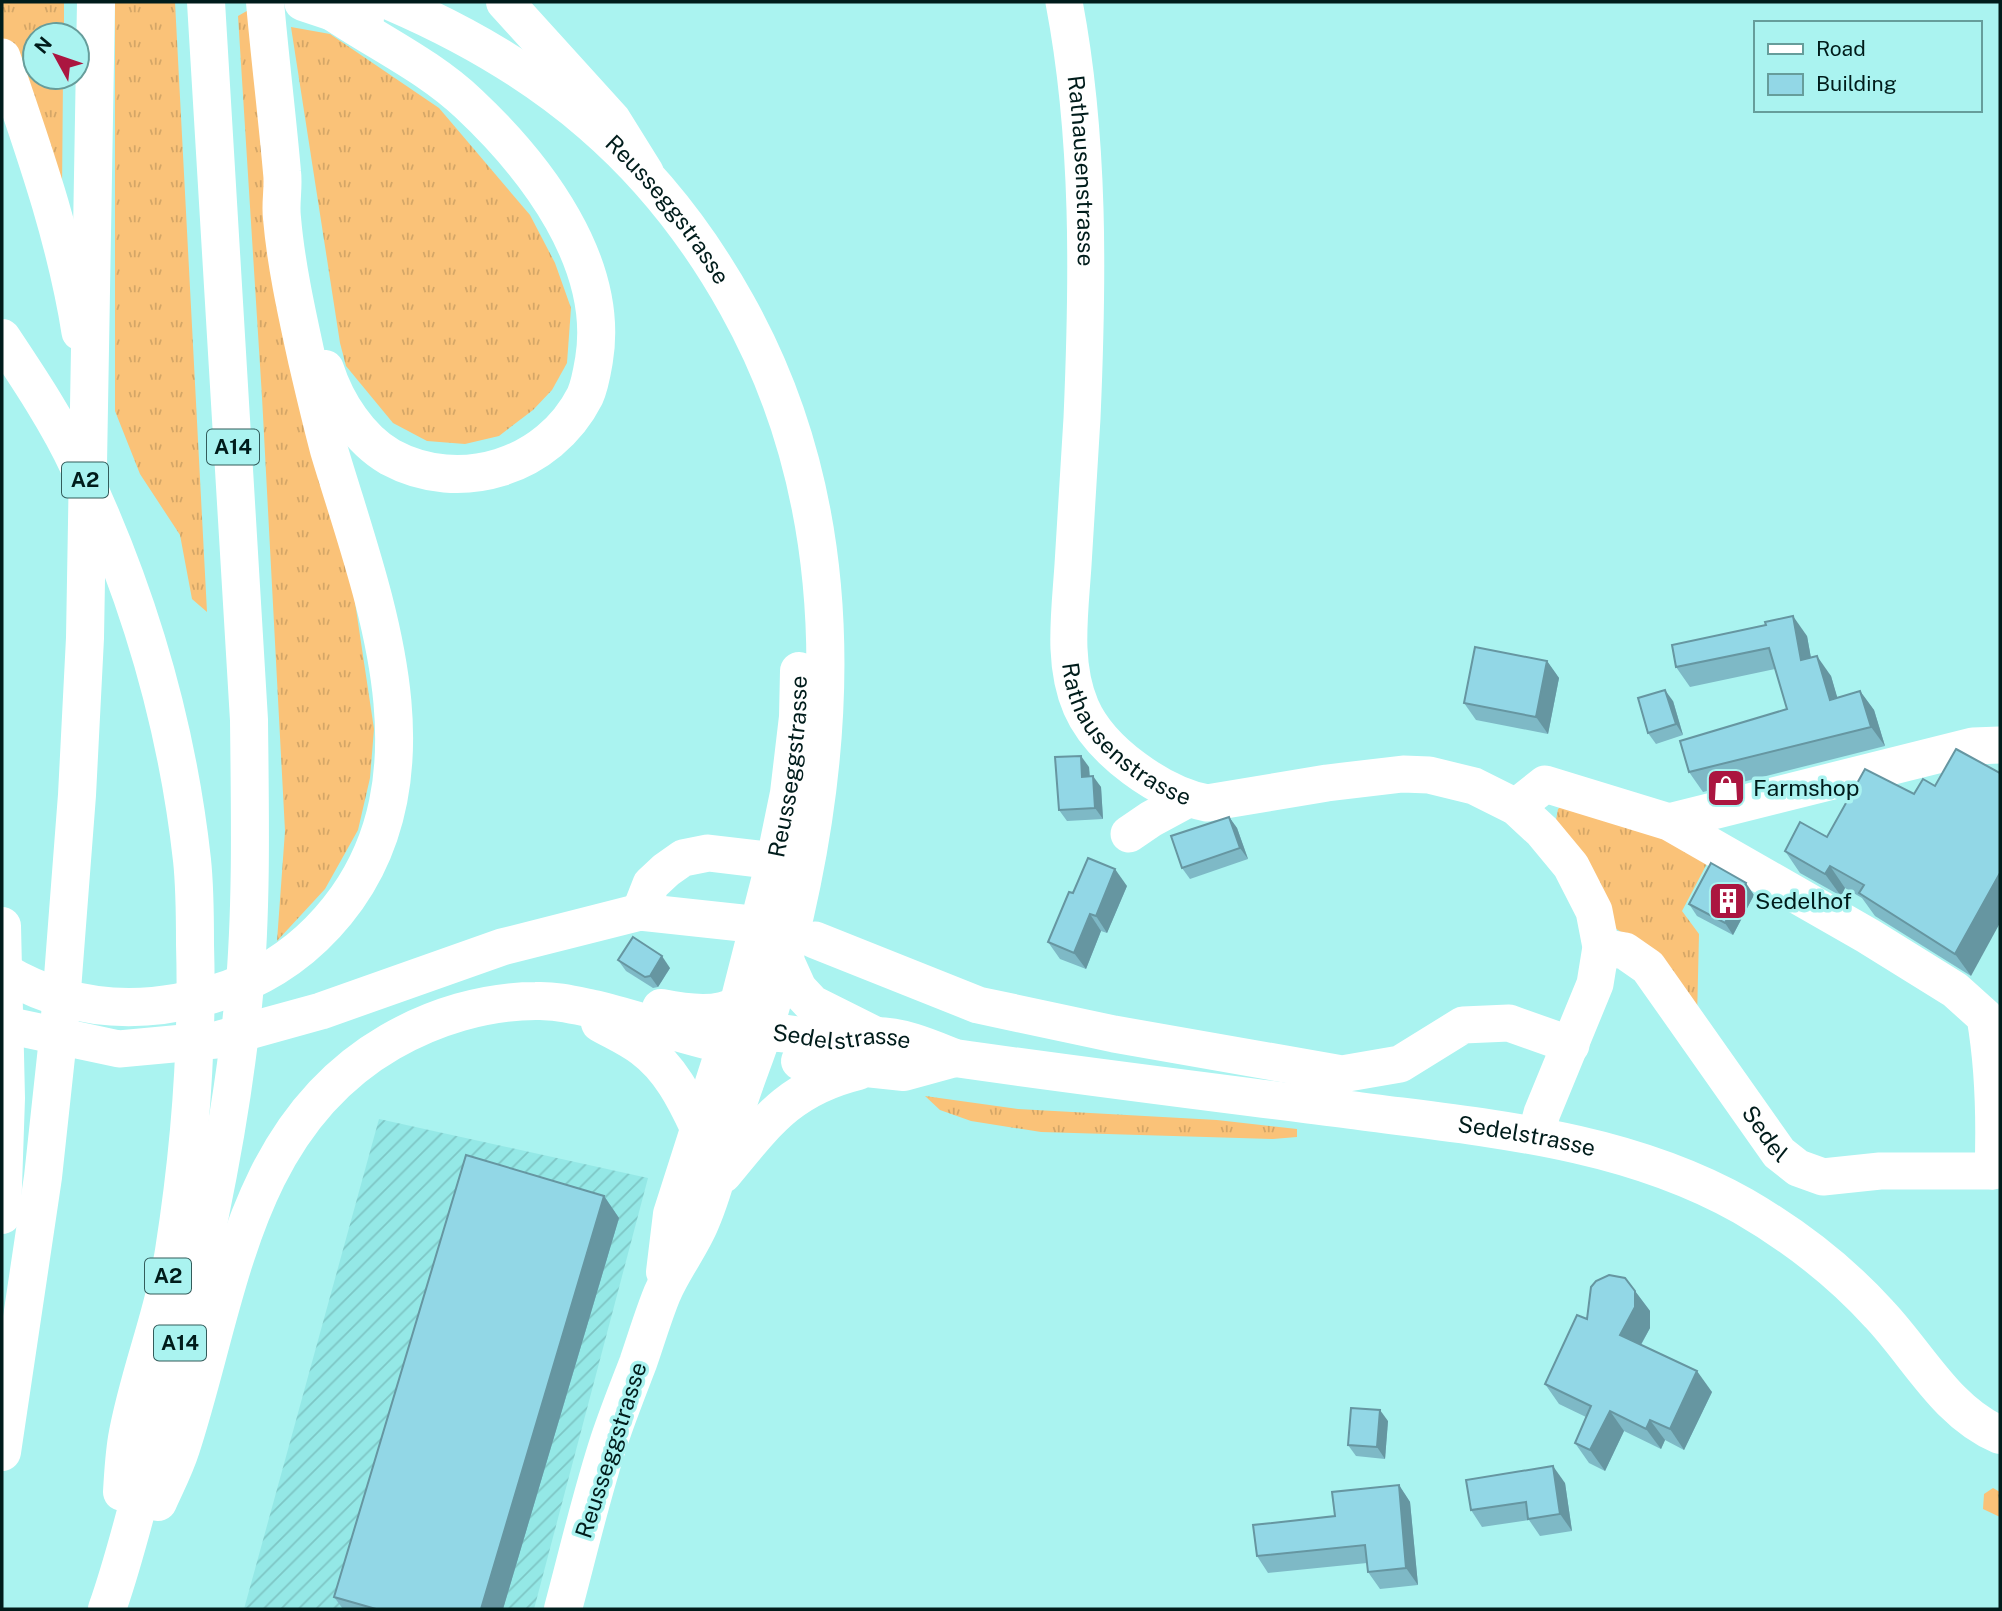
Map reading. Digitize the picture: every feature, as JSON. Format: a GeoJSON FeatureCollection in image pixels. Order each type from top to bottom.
{"type":"FeatureCollection","features":[{"type":"Feature","properties":{"kind":"main road"},"geometry":{"type":"LineString","coordinates":[[2,1452],[41,1190],[68,928],[77,795],[85,638],[96,2]]}},
{"type":"Feature","properties":{"kind":"main road","name":"A14"},"geometry":{"type":"LineString","coordinates":[[111,1597],[187,1311],[214,1190],[244,992],[249,893],[249,720],[206,2]]}},
{"type":"Feature","properties":{"kind":"main road"},"geometry":{"type":"LineString","coordinates":[[2,971],[49,995],[106,1007],[146,1008],[188,1001],[228,989],[270,970],[318,934],[352,890],[367,865],[388,808],[394,743],[388,665],[368,578],[328,446],[308,360],[281,216],[283,177],[265,2]]}},
{"type":"Feature","properties":{"kind":"main road","name":"Reusseggstrasse"},"geometry":{"type":"LineString","coordinates":[[392,2],[472,41],[549,89],[611,139],[645,173],[705,250],[758,344],[798,451],[811,502],[824,595],[825,708],[814,819],[792,960]]}},
{"type":"Feature","properties":{"kind":"main road"},"geometry":{"type":"LineString","coordinates":[[505,2],[612,120],[645,173]]}},
{"type":"Feature","properties":{"kind":"main road"},"geometry":{"type":"LineString","coordinates":[[283,177],[294,209],[319,353],[329,382],[342,406],[372,443],[389,456],[410,466],[451,475],[476,474],[520,461],[543,447],[560,432],[586,394],[597,344],[597,316],[588,278],[576,246],[555,208],[525,165],[468,103],[427,70],[318,7]]}},
{"type":"Feature","properties":{"kind":"main road","name":"Reusseggstrasse"},"geometry":{"type":"LineString","coordinates":[[318,7],[376,21],[470,64],[542,111],[602,164],[632,197],[709,302],[742,368],[771,447],[791,531],[799,652],[798,716],[789,793],[775,861],[734,1114],[715,1184],[699,1226],[663,1292],[609,1441],[563,1609]]}},
{"type":"Feature","properties":{"kind":"main road","name":"A2"},"geometry":{"type":"LineString","coordinates":[[2,338],[52,416],[79,466],[129,589],[154,667],[178,773],[192,861],[196,1050],[191,1111],[174,1253],[127,1438],[111,1597]]}},
{"type":"Feature","properties":{"kind":"main road"},"geometry":{"type":"LineString","coordinates":[[2,926],[6,1098],[2,1215]]}},
{"type":"Feature","properties":{"kind":"main road"},"geometry":{"type":"LineString","coordinates":[[746,1034],[792,960]]}},
{"type":"Feature","properties":{"kind":"main road"},"geometry":{"type":"LineString","coordinates":[[715,1184],[766,1121],[790,1100],[872,1052],[798,989],[792,960]]}},
{"type":"Feature","properties":{"kind":"main road","name":"A2"},"geometry":{"type":"LineString","coordinates":[[111,1597],[181,1450],[229,1272],[267,1177],[293,1131],[339,1078],[374,1051],[438,1018],[470,1010],[535,1001],[569,1004],[746,1034]]}},
{"type":"Feature","properties":{"kind":"main road","name":"A2"},"geometry":{"type":"LineString","coordinates":[[569,1004],[650,1054],[681,1091],[698,1128]]}},
{"type":"Feature","properties":{"kind":"main road","name":"Reusseggstrasse"},"geometry":{"type":"LineString","coordinates":[[663,1292],[672,1214],[698,1128],[746,1034]]}},
{"type":"Feature","properties":{"kind":"main road","name":"Sedelstrasse"},"geometry":{"type":"LineString","coordinates":[[746,1034],[783,1058],[872,1052],[904,1072],[955,1058],[1536,1135],[1648,1163],[1712,1190],[1781,1230],[1827,1265],[1877,1311],[1951,1401],[1982,1427],[2000,1435]]}},
{"type":"Feature","properties":{"kind":"street","name":"Rathausenstrasse"},"geometry":{"type":"LineString","coordinates":[[1064,2],[1073,49],[1087,214],[1082,416],[1069,625],[1069,663],[1081,707],[1102,739],[1136,771],[1188,799],[1207,803],[1327,783],[1403,774],[1441,776],[1474,786],[1516,807],[1542,831],[1571,866],[1594,911],[1601,947],[1595,984],[1542,1113],[1536,1135]]}},
{"type":"Feature","properties":{"kind":"street"},"geometry":{"type":"LineString","coordinates":[[2,57],[49,194],[62,242],[90,397]]}},
{"type":"Feature","properties":{"kind":"street"},"geometry":{"type":"LineString","coordinates":[[1669,822],[1973,746],[2000,745]]}},
{"type":"Feature","properties":{"kind":"street"},"geometry":{"type":"LineString","coordinates":[[1516,807],[1545,784],[1669,822],[1868,936],[1955,990],[1985,1017],[1993,1077],[1996,1170]]}},
{"type":"Feature","properties":{"kind":"street"},"geometry":{"type":"LineString","coordinates":[[1129,834],[1188,799]]}},
{"type":"Feature","properties":{"kind":"street"},"geometry":{"type":"LineString","coordinates":[[640,912],[651,884],[683,858],[708,853],[775,861]]}},
{"type":"Feature","properties":{"kind":"street"},"geometry":{"type":"LineString","coordinates":[[2,1024],[119,1049],[216,1040],[321,1011],[502,947],[640,912],[742,923]]}},
{"type":"Feature","properties":{"kind":"street","name":"Sedel"},"geometry":{"type":"LineString","coordinates":[[1601,947],[1625,951],[1648,967],[1779,1153],[1798,1168],[1824,1177],[1881,1171],[1996,1170]]}},
{"type":"Feature","properties":{"kind":"street"},"geometry":{"type":"LineString","coordinates":[[792,960],[978,1005],[1114,1034],[1342,1074],[1399,1064],[1463,1025],[1509,1023],[1571,1045]]}},
{"type":"Feature","properties":{"kind":"shaded area"},"geometry":{"type":"Polygon","coordinates":[[[379,1119],[648,1178],[534,1609],[244,1609],[379,1119]]]}},
{"type":"Feature","properties":{"kind":"green space"},"geometry":{"type":"Polygon","coordinates":[[[2,2],[64,2],[64,21],[21,21],[21,87],[2,34],[2,2]]]}},
{"type":"Feature","properties":{"kind":"green space"},"geometry":{"type":"Polygon","coordinates":[[[115,2],[175,2],[207,612],[192,599],[180,535],[140,474],[115,411],[115,2]]]}},
{"type":"Feature","properties":{"kind":"green space"},"geometry":{"type":"Polygon","coordinates":[[[252,8],[353,589],[374,729],[370,778],[358,830],[325,889],[277,941],[285,831],[238,16],[252,8]]]}},
{"type":"Feature","properties":{"kind":"green space"},"geometry":{"type":"Polygon","coordinates":[[[291,27],[330,34],[439,108],[530,215],[555,263],[571,308],[567,363],[552,390],[533,410],[499,436],[465,444],[427,441],[393,423],[346,366],[340,343],[291,27]]]}},
{"type":"Feature","properties":{"kind":"green space"},"geometry":{"type":"Polygon","coordinates":[[[23,91],[63,91],[62,191],[23,91]]]}},
{"type":"Feature","properties":{"kind":"green space"},"geometry":{"type":"Polygon","coordinates":[[[1565,803],[1711,856],[1682,911],[1699,934],[1697,1019],[1627,936],[1612,926],[1556,820],[1558,809],[1565,803]]]}},
{"type":"Feature","properties":{"kind":"green space"},"geometry":{"type":"Polygon","coordinates":[[[925,1096],[1018,1109],[1217,1120],[1297,1129],[1297,1137],[1273,1139],[1041,1132],[971,1121],[940,1110],[925,1096]]]}},
{"type":"Feature","properties":{"kind":"green space"},"geometry":{"type":"Polygon","coordinates":[[[1993,1488],[2000,1492],[2000,1517],[1983,1509],[1984,1494],[1993,1488]]]}},
{"type":"Feature","properties":{"kind":"building"},"geometry":{"type":"Polygon","coordinates":[[[1793,616],[1801,660],[1817,656],[1830,700],[1860,691],[1871,727],[1689,772],[1680,741],[1787,709],[1769,648],[1676,667],[1672,645],[1766,625],[1765,622],[1793,616]]]}},
{"type":"Feature","properties":{"kind":"building"},"geometry":{"type":"Polygon","coordinates":[[[1475,647],[1547,661],[1536,717],[1464,703],[1475,647]]]}},
{"type":"Feature","properties":{"kind":"building"},"geometry":{"type":"Polygon","coordinates":[[[1665,690],[1676,724],[1648,733],[1638,698],[1665,690]]]}},
{"type":"Feature","properties":{"kind":"building"},"geometry":{"type":"Polygon","coordinates":[[[1956,749],[2000,773],[2000,873],[1955,954],[1859,893],[1864,885],[1830,866],[1825,874],[1785,851],[1800,822],[1827,837],[1865,769],[1914,794],[1923,779],[1935,786],[1956,749]]]}},
{"type":"Feature","properties":{"kind":"building"},"geometry":{"type":"Polygon","coordinates":[[[1081,756],[1082,777],[1093,776],[1095,808],[1059,810],[1055,757],[1081,756]]]}},
{"type":"Feature","properties":{"kind":"building"},"geometry":{"type":"Polygon","coordinates":[[[1229,817],[1240,848],[1182,868],[1171,836],[1229,817]]]}},
{"type":"Feature","properties":{"kind":"building"},"geometry":{"type":"Polygon","coordinates":[[[1088,858],[1115,869],[1096,916],[1090,914],[1074,953],[1048,942],[1069,892],[1073,893],[1088,858]]]}},
{"type":"Feature","properties":{"kind":"building"},"geometry":{"type":"Polygon","coordinates":[[[1711,863],[1746,883],[1725,923],[1689,904],[1711,863]]]}},
{"type":"Feature","properties":{"kind":"building"},"geometry":{"type":"Polygon","coordinates":[[[633,937],[662,956],[650,976],[645,977],[618,960],[633,937]]]}},
{"type":"Feature","properties":{"kind":"building"},"geometry":{"type":"Polygon","coordinates":[[[466,1155],[604,1196],[481,1609],[376,1609],[334,1597],[466,1155]]]}},
{"type":"Feature","properties":{"kind":"building"},"geometry":{"type":"Polygon","coordinates":[[[1609,1275],[1625,1278],[1635,1291],[1635,1307],[1620,1335],[1697,1371],[1670,1429],[1650,1420],[1646,1429],[1610,1411],[1590,1450],[1575,1443],[1591,1406],[1545,1384],[1577,1315],[1587,1319],[1591,1287],[1596,1281],[1609,1275]]]}},
{"type":"Feature","properties":{"kind":"building"},"geometry":{"type":"Polygon","coordinates":[[[1351,1408],[1380,1410],[1377,1447],[1348,1445],[1351,1408]]]}},
{"type":"Feature","properties":{"kind":"building"},"geometry":{"type":"Polygon","coordinates":[[[1553,1466],[1560,1514],[1528,1519],[1526,1502],[1471,1510],[1466,1480],[1553,1466]]]}},
{"type":"Feature","properties":{"kind":"building"},"geometry":{"type":"Polygon","coordinates":[[[1399,1485],[1406,1568],[1368,1572],[1365,1545],[1257,1556],[1253,1525],[1335,1516],[1332,1492],[1399,1485]]]}},
{"type":"Feature","properties":{"kind":"place","name":"Farmshop"},"geometry":{"type":"Point","coordinates":[1726,788]}},
{"type":"Feature","properties":{"kind":"place","name":"Sedelhof"},"geometry":{"type":"Point","coordinates":[1728,901]}}]}
